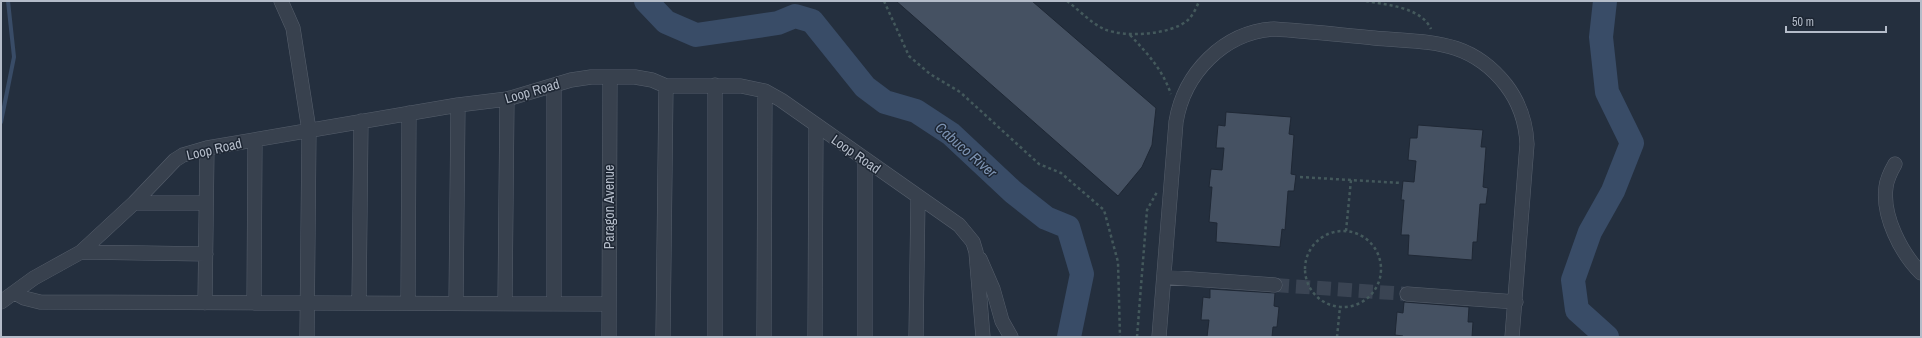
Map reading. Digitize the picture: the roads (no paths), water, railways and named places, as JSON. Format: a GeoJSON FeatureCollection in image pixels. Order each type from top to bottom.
{"type":"FeatureCollection","features":[{"type":"Feature","properties":{"kind":"street"},"geometry":{"type":"LineString","coordinates":[[281,1],[293,28],[309,130],[307,337]]}},
{"type":"Feature","properties":{"kind":"street"},"geometry":{"type":"LineString","coordinates":[[1160,337],[1178,111],[1186,88],[1199,69],[1215,53],[1233,41],[1257,31],[1283,29],[1438,44],[1460,49],[1482,60],[1492,68],[1510,90],[1522,114],[1526,133],[1526,156],[1516,302],[1512,337]]}},
{"type":"Feature","properties":{"kind":"street","name":"Loop Road"},"geometry":{"type":"LineString","coordinates":[[1,302],[34,278],[81,252],[134,203],[175,160],[183,155],[207,148],[309,130],[458,105],[506,99],[580,78],[610,76],[644,78],[666,86],[741,86],[765,91],[781,100],[959,225],[973,242],[976,252],[983,337]]}},
{"type":"Feature","properties":{"kind":"street","name":"Paragon Avenue"},"geometry":{"type":"LineString","coordinates":[[609,337],[610,76]]}},
{"type":"Feature","properties":{"kind":"street"},"geometry":{"type":"LineString","coordinates":[[554,85],[554,304]]}},
{"type":"Feature","properties":{"kind":"street"},"geometry":{"type":"LineString","coordinates":[[715,85],[715,337]]}},
{"type":"Feature","properties":{"kind":"street"},"geometry":{"type":"LineString","coordinates":[[663,337],[666,86]]}},
{"type":"Feature","properties":{"kind":"street"},"geometry":{"type":"LineString","coordinates":[[764,337],[765,91]]}},
{"type":"Feature","properties":{"kind":"street"},"geometry":{"type":"LineString","coordinates":[[505,303],[506,99]]}},
{"type":"Feature","properties":{"kind":"street"},"geometry":{"type":"LineString","coordinates":[[456,303],[458,105]]}},
{"type":"Feature","properties":{"kind":"street"},"geometry":{"type":"LineString","coordinates":[[408,303],[409,113]]}},
{"type":"Feature","properties":{"kind":"street"},"geometry":{"type":"LineString","coordinates":[[359,303],[361,122]]}},
{"type":"Feature","properties":{"kind":"street"},"geometry":{"type":"LineString","coordinates":[[815,337],[816,125]]}},
{"type":"Feature","properties":{"kind":"street"},"geometry":{"type":"LineString","coordinates":[[254,140],[254,303]]}},
{"type":"Feature","properties":{"kind":"street"},"geometry":{"type":"LineString","coordinates":[[205,303],[207,148]]}},
{"type":"Feature","properties":{"kind":"street"},"geometry":{"type":"LineString","coordinates":[[865,160],[865,337]]}},
{"type":"Feature","properties":{"kind":"street"},"geometry":{"type":"LineString","coordinates":[[1895,164],[1889,175],[1886,187],[1887,205],[1892,225],[1905,253],[1921,273]]}},
{"type":"Feature","properties":{"kind":"street"},"geometry":{"type":"LineString","coordinates":[[916,337],[918,197]]}},
{"type":"Feature","properties":{"kind":"street"},"geometry":{"type":"LineString","coordinates":[[134,203],[206,203]]}},
{"type":"Feature","properties":{"kind":"street"},"geometry":{"type":"LineString","coordinates":[[973,242],[993,289],[1002,321],[1010,337]]}},
{"type":"Feature","properties":{"kind":"street"},"geometry":{"type":"LineString","coordinates":[[81,252],[206,254]]}},
{"type":"Feature","properties":{"kind":"street"},"geometry":{"type":"LineString","coordinates":[[1164,277],[1275,285]]}},
{"type":"Feature","properties":{"kind":"street"},"geometry":{"type":"LineString","coordinates":[[15,293],[24,298],[40,302],[609,304]]}},
{"type":"Feature","properties":{"kind":"street"},"geometry":{"type":"LineString","coordinates":[[1407,294],[1516,302]]}},
{"type":"Feature","properties":{"kind":"waterway"},"geometry":{"type":"LineString","coordinates":[[1,122],[14,57],[8,1]]}},
{"type":"Feature","properties":{"kind":"waterway","name":"Cabuco River"},"geometry":{"type":"LineString","coordinates":[[646,1],[666,22],[696,35],[778,23],[795,16],[812,21],[865,87],[885,102],[916,111],[951,134],[1013,192],[1046,218],[1068,227],[1082,274],[1069,337]]}},
{"type":"Feature","properties":{"kind":"waterway"},"geometry":{"type":"LineString","coordinates":[[1605,1],[1601,37],[1607,92],[1632,143],[1613,191],[1590,232],[1573,280],[1577,310],[1607,337]]}},
{"type":"Feature","properties":{"kind":"tunnel"},"geometry":{"type":"LineString","coordinates":[[1275,285],[1407,294]]}}]}
